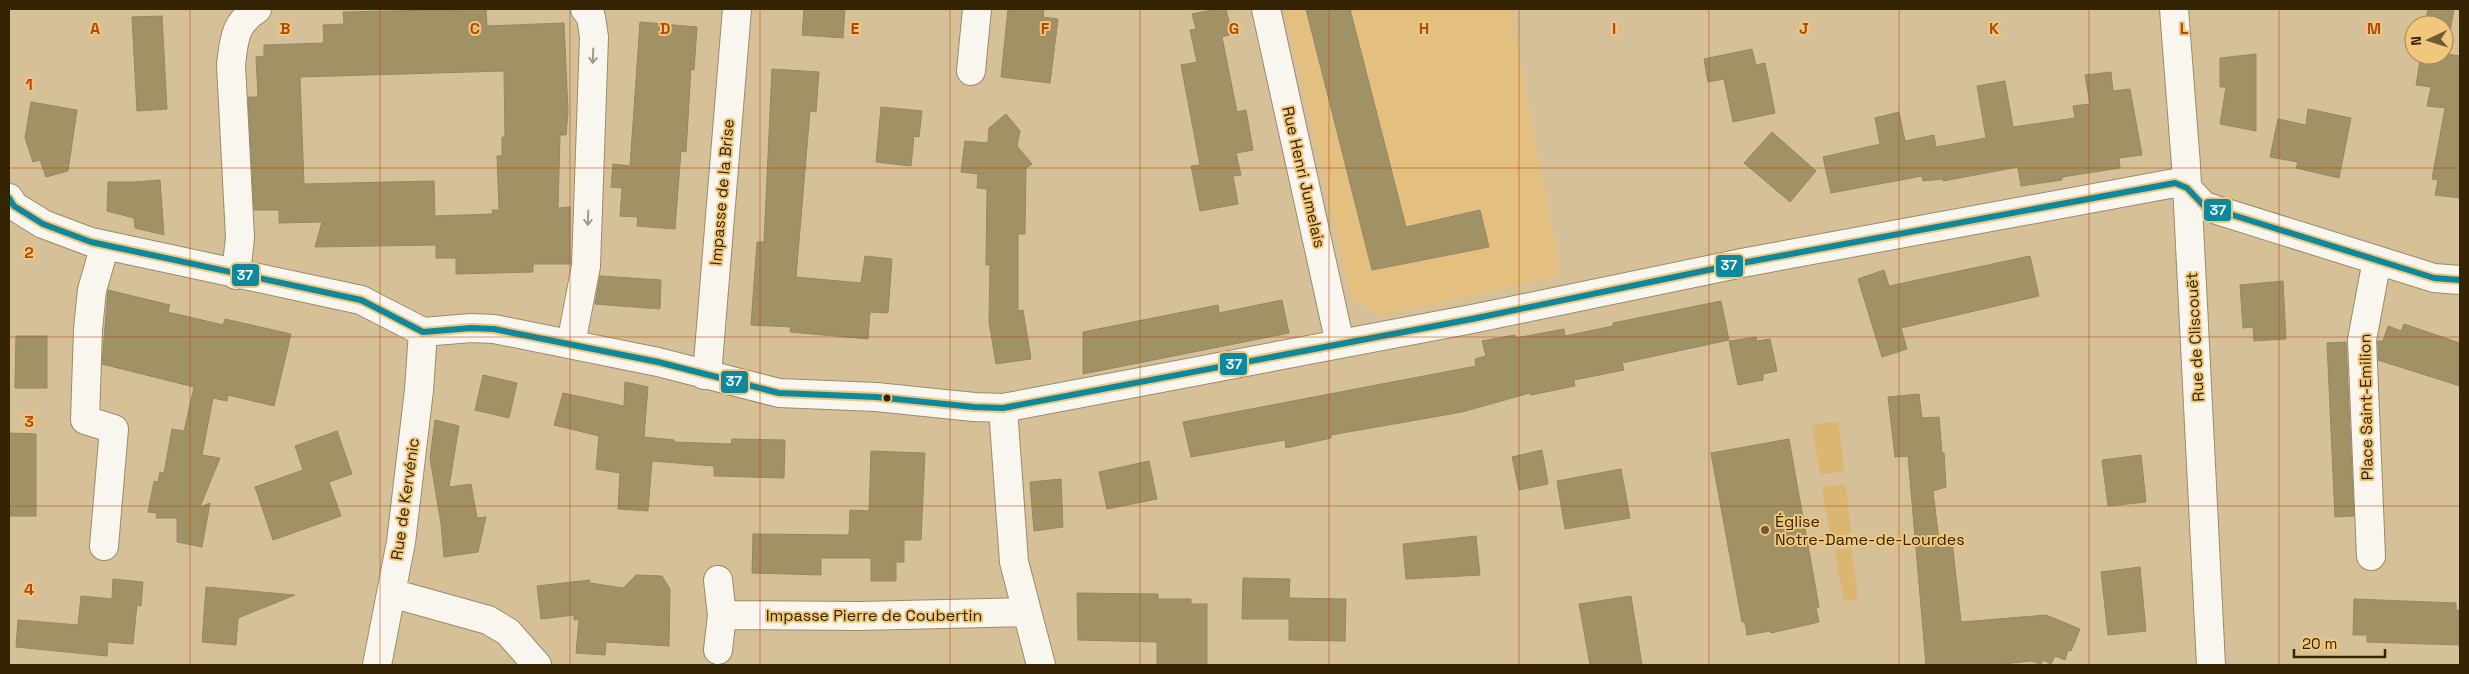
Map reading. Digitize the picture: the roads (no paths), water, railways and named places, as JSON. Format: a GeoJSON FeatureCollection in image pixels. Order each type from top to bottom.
{"type":"FeatureCollection","features":[{"type":"Feature","properties":{"kind":"street"},"geometry":{"type":"LineString","coordinates":[[236,275],[240,237],[231,65],[234,40],[241,22],[257,9]]}},
{"type":"Feature","properties":{"kind":"street"},"geometry":{"type":"LineString","coordinates":[[570,344],[586,266],[594,37],[591,17],[585,9]]}},
{"type":"Feature","properties":{"kind":"street","name":"Impasse de la Brise"},"geometry":{"type":"LineString","coordinates":[[704,375],[708,363],[737,9]]}},
{"type":"Feature","properties":{"kind":"street"},"geometry":{"type":"LineString","coordinates":[[971,71],[977,9]]}},
{"type":"Feature","properties":{"kind":"street","name":"Rue Henri Jumelais"},"geometry":{"type":"LineString","coordinates":[[1266,9],[1340,344]]}},
{"type":"Feature","properties":{"kind":"street","name":"Rue de Cliscouët"},"geometry":{"type":"LineString","coordinates":[[2174,9],[2187,188],[2212,665]]}},
{"type":"Feature","properties":{"kind":"street"},"geometry":{"type":"LineString","coordinates":[[10,206],[60,232],[104,245],[236,275],[361,300],[423,332],[471,328],[494,329],[570,344],[780,393],[876,397],[974,407],[1003,408],[1340,344],[1826,259],[2174,183],[2187,188],[2204,206],[2434,278],[2460,280]]}},
{"type":"Feature","properties":{"kind":"street"},"geometry":{"type":"LineString","coordinates":[[104,245],[92,290],[88,321],[85,420],[114,428],[104,546]]}},
{"type":"Feature","properties":{"kind":"street","name":"Place Saint-Emilion"},"geometry":{"type":"LineString","coordinates":[[2371,556],[2362,340],[2377,260]]}},
{"type":"Feature","properties":{"kind":"street","name":"Rue de Kervénic"},"geometry":{"type":"LineString","coordinates":[[377,665],[406,507],[419,390],[423,332]]}},
{"type":"Feature","properties":{"kind":"street"},"geometry":{"type":"LineString","coordinates":[[1003,408],[1013,555],[1041,665]]}},
{"type":"Feature","properties":{"kind":"street"},"geometry":{"type":"LineString","coordinates":[[718,580],[722,615],[718,650]]}},
{"type":"Feature","properties":{"kind":"street"},"geometry":{"type":"LineString","coordinates":[[391,593],[468,612],[488,620],[508,632],[537,665]]}},
{"type":"Feature","properties":{"kind":"street","name":"Impasse Pierre de Coubertin"},"geometry":{"type":"LineString","coordinates":[[722,615],[860,616],[1026,612]]}},
{"type":"Feature","properties":{"kind":"place","name":"Église Notre-Dame-de-Lourdes"},"geometry":{"type":"Point","coordinates":[1765,530]}}]}
